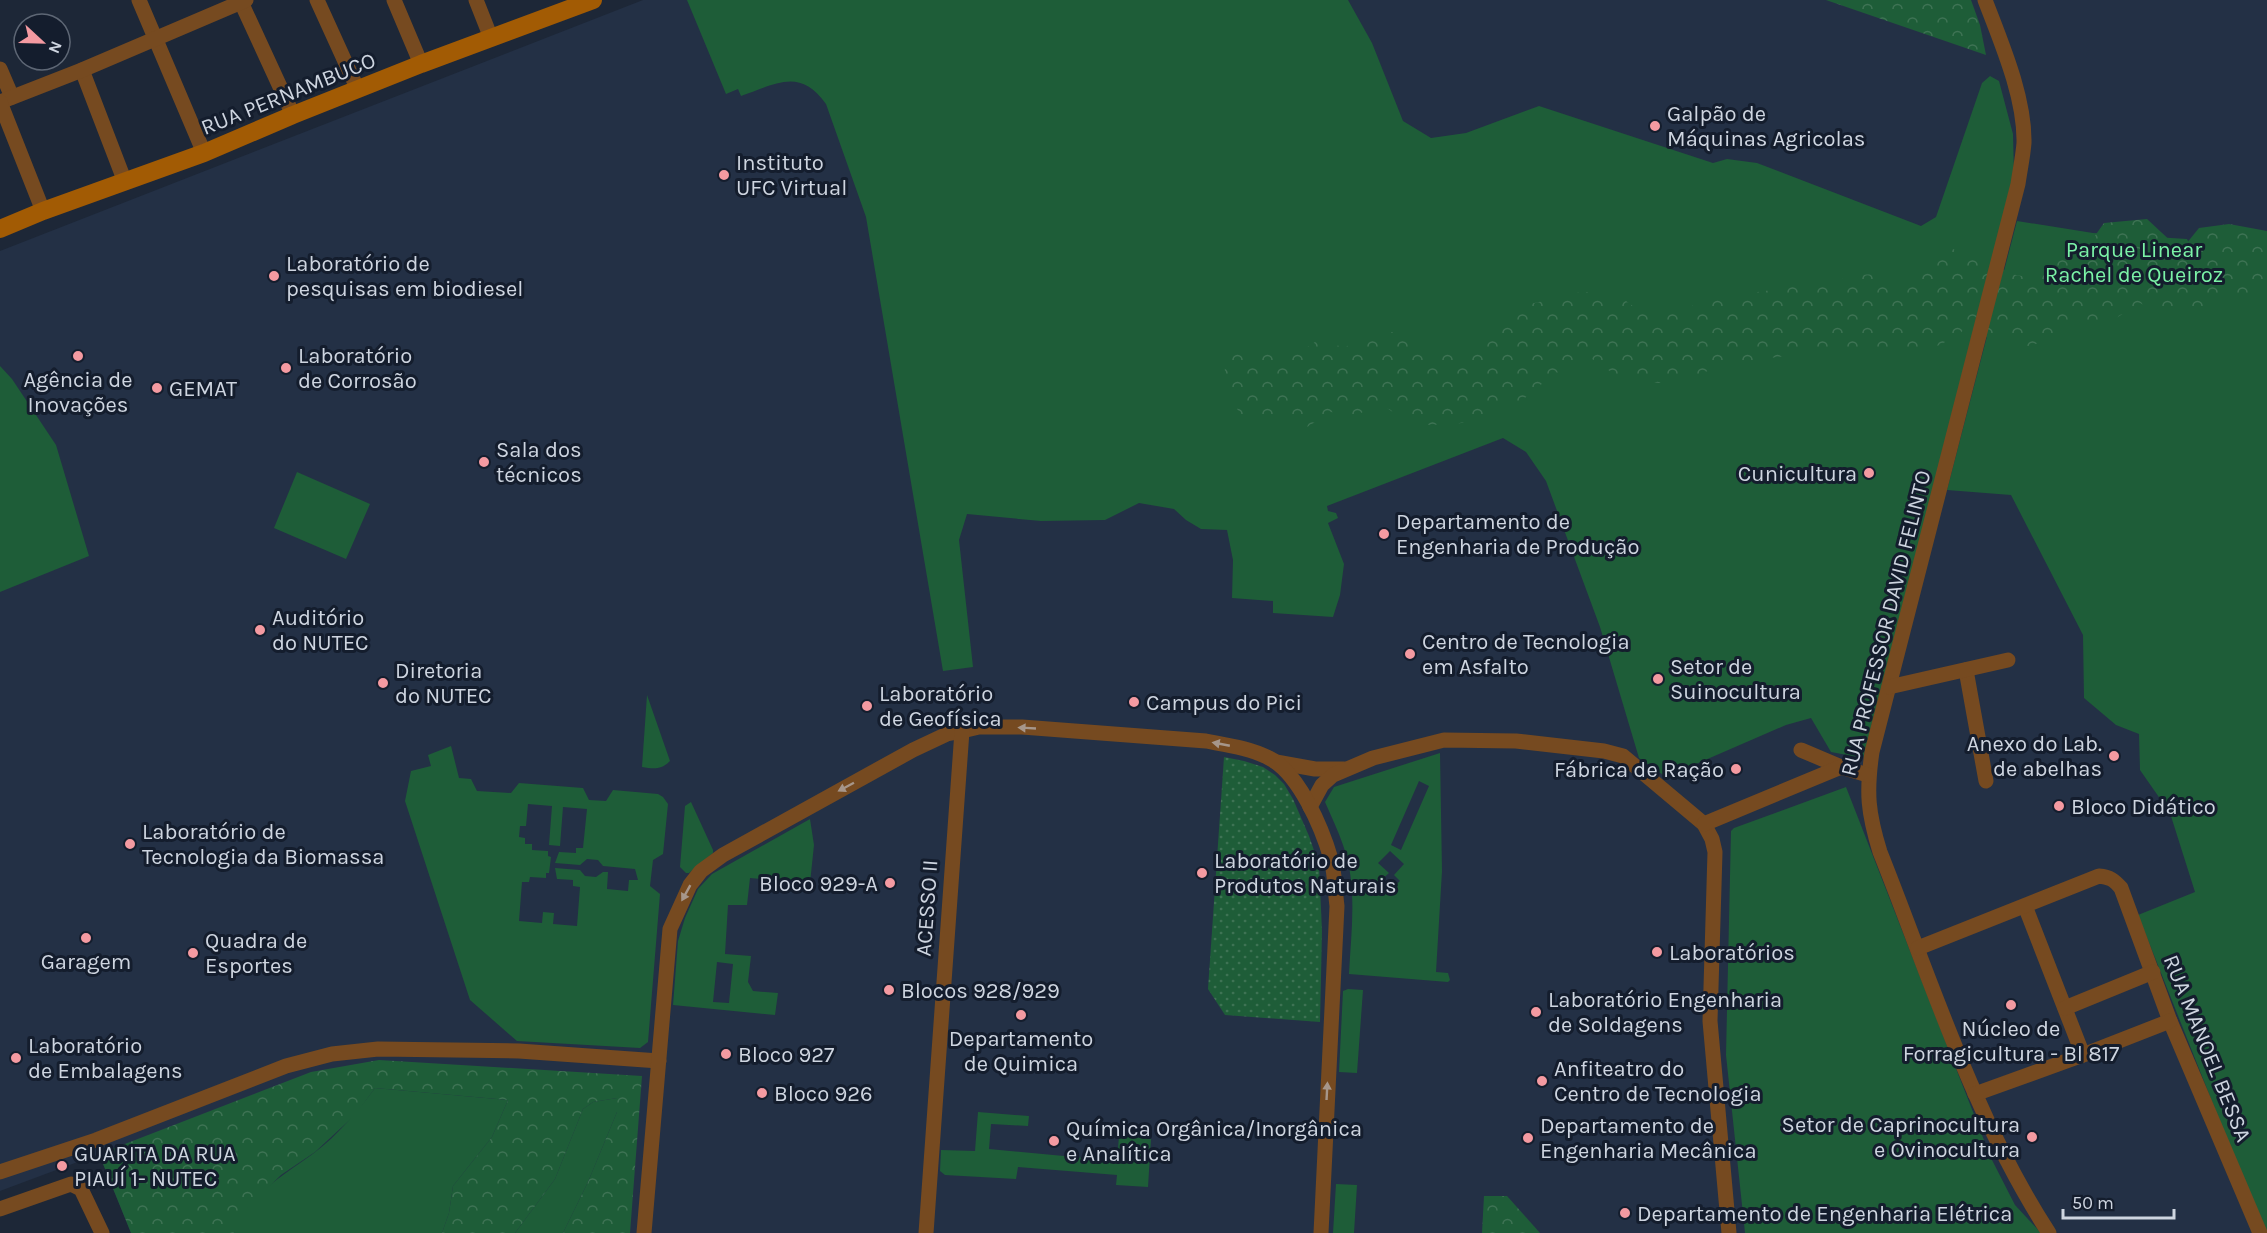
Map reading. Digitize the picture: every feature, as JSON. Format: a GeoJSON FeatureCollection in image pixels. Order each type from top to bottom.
{"type":"FeatureCollection","features":[{"type":"Feature","properties":{"kind":"street"},"geometry":{"type":"LineString","coordinates":[[139,0],[204,153]]}},
{"type":"Feature","properties":{"kind":"street"},"geometry":{"type":"LineString","coordinates":[[317,0],[358,90]]}},
{"type":"Feature","properties":{"kind":"street"},"geometry":{"type":"LineString","coordinates":[[394,0],[421,64]]}},
{"type":"Feature","properties":{"kind":"street"},"geometry":{"type":"LineString","coordinates":[[476,0],[491,38]]}},
{"type":"Feature","properties":{"kind":"street","name":"RUA PROFESSOR DAVID FELINTO"},"geometry":{"type":"LineString","coordinates":[[1985,0],[2013,80],[2020,110],[2024,142],[2018,184],[1889,687],[1868,775],[1867,798],[1871,825],[1975,1094],[2011,1170],[2049,1233]]}},
{"type":"Feature","properties":{"kind":"street"},"geometry":{"type":"LineString","coordinates":[[4,100],[82,70],[238,2],[293,115]]}},
{"type":"Feature","properties":{"kind":"street","name":"RUA PERNAMBUCO"},"geometry":{"type":"LineString","coordinates":[[0,229],[43,211],[204,153],[293,115],[581,2]]}},
{"type":"Feature","properties":{"kind":"street"},"geometry":{"type":"LineString","coordinates":[[0,69],[4,100],[43,211]]}},
{"type":"Feature","properties":{"kind":"street"},"geometry":{"type":"LineString","coordinates":[[82,70],[125,182]]}},
{"type":"Feature","properties":{"kind":"street"},"geometry":{"type":"LineString","coordinates":[[1889,687],[2008,660]]}},
{"type":"Feature","properties":{"kind":"street"},"geometry":{"type":"LineString","coordinates":[[1966,670],[1986,781]]}},
{"type":"Feature","properties":{"kind":"street"},"geometry":{"type":"LineString","coordinates":[[644,1233],[670,929],[683,898],[700,871],[723,855],[913,750],[947,734],[979,727],[1022,727],[1206,741],[1259,753],[1276,762],[1296,782],[1310,807],[1331,860],[1337,906],[1321,1233]]}},
{"type":"Feature","properties":{"kind":"street","name":"ACESSO II"},"geometry":{"type":"LineString","coordinates":[[926,1233],[962,731]]}},
{"type":"Feature","properties":{"kind":"street"},"geometry":{"type":"LineString","coordinates":[[1310,807],[1322,785],[1333,775],[1373,758],[1444,740],[1516,741],[1604,751],[1623,756],[1704,824],[1712,839],[1715,852],[1710,1021],[1729,1233]]}},
{"type":"Feature","properties":{"kind":"street"},"geometry":{"type":"LineString","coordinates":[[1802,750],[1841,767],[1868,775]]}},
{"type":"Feature","properties":{"kind":"street"},"geometry":{"type":"LineString","coordinates":[[1276,762],[1322,770],[1350,769]]}},
{"type":"Feature","properties":{"kind":"street"},"geometry":{"type":"LineString","coordinates":[[1704,824],[1841,767]]}},
{"type":"Feature","properties":{"kind":"street","name":"RUA MANOEL BESSA"},"geometry":{"type":"LineString","coordinates":[[2025,906],[2099,876],[2114,880],[2121,888],[2170,1021],[2260,1233]]}},
{"type":"Feature","properties":{"kind":"street"},"geometry":{"type":"LineString","coordinates":[[1918,948],[2025,906],[2083,1055]]}},
{"type":"Feature","properties":{"kind":"street"},"geometry":{"type":"LineString","coordinates":[[2065,1008],[2153,972]]}},
{"type":"Feature","properties":{"kind":"street"},"geometry":{"type":"LineString","coordinates":[[1975,1094],[2170,1021]]}},
{"type":"Feature","properties":{"kind":"street"},"geometry":{"type":"LineString","coordinates":[[0,1173],[96,1140],[286,1066],[332,1054],[378,1049],[498,1050],[659,1061]]}},
{"type":"Feature","properties":{"kind":"street"},"geometry":{"type":"LineString","coordinates":[[0,1209],[72,1184],[81,1189],[102,1233]]}},
{"type":"Feature","properties":{"kind":"shaded area","name":"Campus do Pici"},"geometry":{"type":"Polygon","coordinates":[[[643,0],[2267,0],[2267,1233],[131,1233],[99,1154],[0,1191],[0,251],[643,0]]]}},
{"type":"Feature","properties":{"kind":"green space"},"geometry":{"type":"Polygon","coordinates":[[[687,0],[1348,0],[1372,43],[1403,121],[1431,138],[1466,133],[1539,106],[1713,163],[1727,159],[1757,163],[1921,226],[1936,217],[1982,83],[1990,76],[1999,81],[2013,134],[2014,176],[1863,758],[1831,752],[1811,718],[1786,725],[1666,777],[1639,758],[1600,627],[1546,481],[1526,452],[1503,438],[1327,506],[1328,511],[1336,513],[1338,518],[1328,523],[1344,564],[1340,595],[1333,617],[1273,613],[1273,601],[1232,598],[1233,560],[1227,530],[1201,529],[1174,509],[1139,503],[1105,520],[1041,521],[967,514],[959,540],[973,667],[943,671],[866,217],[826,104],[807,85],[797,82],[776,84],[741,96],[738,89],[726,94],[687,0]]]}},
{"type":"Feature","properties":{"kind":"green space"},"geometry":{"type":"Polygon","coordinates":[[[1826,0],[1971,0],[1980,25],[1986,55],[1826,0]]]}},
{"type":"Feature","properties":{"kind":"green space","name":"Parque Linear Rachel de Queiroz"},"geometry":{"type":"Polygon","coordinates":[[[2147,219],[2175,245],[2186,244],[2199,228],[2229,224],[2267,231],[2267,301],[2232,292],[2226,298],[2209,306],[2170,313],[2159,312],[2140,303],[2113,320],[2085,320],[2053,339],[2028,346],[1990,339],[1966,327],[1962,332],[1936,346],[1914,353],[1879,354],[1855,351],[1852,347],[1811,349],[1785,356],[1732,363],[1693,376],[1659,383],[1620,378],[1592,359],[1562,374],[1552,371],[1534,392],[1510,406],[1457,424],[1448,421],[1431,425],[1413,422],[1396,414],[1381,403],[1353,417],[1331,412],[1304,429],[1269,414],[1243,416],[1232,401],[1226,385],[1225,369],[1228,351],[1246,347],[1284,347],[1297,354],[1315,342],[1346,347],[1361,336],[1394,332],[1429,356],[1443,349],[1460,354],[1481,346],[1495,336],[1511,308],[1548,300],[1556,302],[1573,293],[1601,291],[1626,301],[1642,313],[1658,315],[1715,298],[1772,290],[1800,283],[1838,281],[1851,275],[1883,274],[1892,288],[1905,287],[1915,283],[1921,274],[1951,248],[1977,261],[1992,263],[2011,274],[2027,277],[2067,254],[2082,254],[2104,223],[2147,219]]]}},
{"type":"Feature","properties":{"kind":"green space"},"geometry":{"type":"Polygon","coordinates":[[[2017,221],[2093,233],[2187,239],[2210,283],[2267,292],[2267,1233],[2138,915],[2195,892],[2170,813],[2140,770],[2139,734],[2116,725],[2084,698],[2083,635],[2011,495],[1947,490],[2017,221]]]}},
{"type":"Feature","properties":{"kind":"green space"},"geometry":{"type":"Polygon","coordinates":[[[0,366],[12,379],[56,445],[89,556],[0,592],[0,366]]]}},
{"type":"Feature","properties":{"kind":"green space"},"geometry":{"type":"Polygon","coordinates":[[[297,472],[370,504],[346,559],[274,528],[297,472]]]}},
{"type":"Feature","properties":{"kind":"green space"},"geometry":{"type":"Polygon","coordinates":[[[647,695],[670,761],[657,768],[642,767],[647,695]]]}},
{"type":"Feature","properties":{"kind":"green space"},"geometry":{"type":"Polygon","coordinates":[[[451,746],[459,778],[471,779],[477,791],[511,793],[519,783],[583,788],[589,800],[606,801],[613,790],[658,794],[663,797],[668,804],[663,854],[653,860],[650,886],[660,894],[648,1042],[640,1048],[517,1041],[470,1000],[405,801],[411,771],[431,766],[428,755],[451,746]],[[528,804],[526,826],[520,826],[519,837],[525,838],[525,844],[532,844],[532,850],[548,851],[548,856],[551,857],[546,878],[530,877],[529,882],[522,882],[519,921],[542,923],[543,912],[554,913],[553,924],[577,926],[580,887],[573,886],[573,880],[557,879],[555,868],[580,870],[585,876],[596,877],[603,872],[608,872],[607,889],[628,891],[629,880],[638,880],[635,869],[603,866],[598,860],[587,859],[580,865],[555,863],[559,852],[576,853],[576,848],[583,848],[587,809],[563,807],[560,846],[549,845],[552,806],[528,804]]]}},
{"type":"Feature","properties":{"kind":"green space"},"geometry":{"type":"Polygon","coordinates":[[[1440,753],[1442,871],[1436,972],[1448,973],[1450,980],[1448,982],[1349,974],[1351,877],[1343,845],[1325,802],[1334,787],[1440,753]],[[1419,781],[1391,845],[1401,850],[1429,786],[1419,781]],[[1390,851],[1378,863],[1389,873],[1380,881],[1390,890],[1400,881],[1394,875],[1404,864],[1390,851]]]}},
{"type":"Feature","properties":{"kind":"green space"},"geometry":{"type":"Polygon","coordinates":[[[1224,757],[1263,767],[1275,775],[1293,799],[1309,836],[1319,865],[1322,931],[1320,1022],[1225,1015],[1208,989],[1224,757]]]}},
{"type":"Feature","properties":{"kind":"green space"},"geometry":{"type":"Polygon","coordinates":[[[1846,787],[1991,1158],[2015,1205],[2041,1233],[1745,1233],[1726,1055],[1731,831],[1846,787]]]}},
{"type":"Feature","properties":{"kind":"green space"},"geometry":{"type":"Polygon","coordinates":[[[691,802],[713,853],[686,873],[680,867],[685,806],[691,802]]]}},
{"type":"Feature","properties":{"kind":"green space"},"geometry":{"type":"Polygon","coordinates":[[[810,819],[814,845],[810,883],[750,878],[747,905],[728,905],[725,954],[751,956],[748,982],[753,991],[778,993],[775,1015],[673,1005],[678,941],[698,889],[712,874],[810,819]],[[717,962],[713,1002],[729,1003],[733,964],[717,962]]]}},
{"type":"Feature","properties":{"kind":"green space"},"geometry":{"type":"Polygon","coordinates":[[[1363,990],[1357,1073],[1339,1072],[1343,991],[1363,990]]]}},
{"type":"Feature","properties":{"kind":"green space"},"geometry":{"type":"Polygon","coordinates":[[[379,1060],[642,1076],[630,1233],[563,1233],[588,1182],[617,1112],[617,1098],[593,1102],[583,1109],[555,1179],[515,1233],[442,1233],[449,1213],[453,1186],[492,1137],[508,1100],[375,1088],[355,1115],[315,1152],[281,1175],[248,1207],[234,1233],[131,1233],[99,1154],[311,1072],[379,1060]]]}},
{"type":"Feature","properties":{"kind":"green space"},"geometry":{"type":"Polygon","coordinates":[[[375,1088],[508,1100],[492,1137],[453,1186],[449,1213],[442,1233],[234,1233],[238,1221],[256,1198],[267,1187],[331,1139],[375,1088]]]}},
{"type":"Feature","properties":{"kind":"green space"},"geometry":{"type":"Polygon","coordinates":[[[617,1098],[617,1112],[588,1182],[563,1233],[515,1233],[555,1179],[583,1109],[593,1102],[617,1098]]]}},
{"type":"Feature","properties":{"kind":"green space"},"geometry":{"type":"Polygon","coordinates":[[[978,1112],[1029,1116],[1028,1126],[991,1124],[989,1149],[1117,1161],[1119,1136],[1151,1139],[1148,1187],[1116,1185],[1117,1175],[1018,1167],[1016,1179],[945,1175],[940,1171],[941,1150],[975,1151],[978,1112]]]}},
{"type":"Feature","properties":{"kind":"green space"},"geometry":{"type":"Polygon","coordinates":[[[1336,1184],[1357,1185],[1354,1233],[1333,1233],[1336,1184]]]}},
{"type":"Feature","properties":{"kind":"green space"},"geometry":{"type":"Polygon","coordinates":[[[1484,1196],[1507,1196],[1540,1233],[1482,1233],[1484,1196]]]}},
{"type":"Feature","properties":{"kind":"place","name":"Galpão de Máquinas Agricolas"},"geometry":{"type":"Point","coordinates":[1655,126]}},
{"type":"Feature","properties":{"kind":"place","name":"Instituto UFC Virtual"},"geometry":{"type":"Point","coordinates":[724,175]}},
{"type":"Feature","properties":{"kind":"place","name":"Laboratório de pesquisas em biodiesel"},"geometry":{"type":"Point","coordinates":[274,276]}},
{"type":"Feature","properties":{"kind":"place","name":"Agência de Inovações"},"geometry":{"type":"Point","coordinates":[78,356]}},
{"type":"Feature","properties":{"kind":"place","name":"Laboratório de Corrosão"},"geometry":{"type":"Point","coordinates":[286,368]}},
{"type":"Feature","properties":{"kind":"place","name":"GEMAT"},"geometry":{"type":"Point","coordinates":[157,388]}},
{"type":"Feature","properties":{"kind":"place","name":"Sala dos técnicos"},"geometry":{"type":"Point","coordinates":[484,462]}},
{"type":"Feature","properties":{"kind":"place","name":"Cunicultura"},"geometry":{"type":"Point","coordinates":[1869,473]}},
{"type":"Feature","properties":{"kind":"place","name":"Departamento de Engenharia de Produção"},"geometry":{"type":"Point","coordinates":[1384,534]}},
{"type":"Feature","properties":{"kind":"place","name":"Auditório do NUTEC"},"geometry":{"type":"Point","coordinates":[260,630]}},
{"type":"Feature","properties":{"kind":"place","name":"Centro de Tecnologia em Asfalto"},"geometry":{"type":"Point","coordinates":[1410,654]}},
{"type":"Feature","properties":{"kind":"place","name":"Setor de Suinocultura"},"geometry":{"type":"Point","coordinates":[1658,679]}},
{"type":"Feature","properties":{"kind":"place","name":"Diretoria do NUTEC"},"geometry":{"type":"Point","coordinates":[383,683]}},
{"type":"Feature","properties":{"kind":"place","name":"Campus do Pici"},"geometry":{"type":"Point","coordinates":[1134,702]}},
{"type":"Feature","properties":{"kind":"place","name":"Laboratório de Geofísica"},"geometry":{"type":"Point","coordinates":[867,706]}},
{"type":"Feature","properties":{"kind":"place","name":"Anexo do Lab. de abelhas"},"geometry":{"type":"Point","coordinates":[2114,756]}},
{"type":"Feature","properties":{"kind":"place","name":"Fábrica de Ração"},"geometry":{"type":"Point","coordinates":[1736,769]}},
{"type":"Feature","properties":{"kind":"place","name":"Bloco Didático"},"geometry":{"type":"Point","coordinates":[2059,806]}},
{"type":"Feature","properties":{"kind":"place","name":"Laboratório de Tecnologia da Biomassa"},"geometry":{"type":"Point","coordinates":[130,844]}},
{"type":"Feature","properties":{"kind":"place","name":"Laboratório de Produtos Naturais"},"geometry":{"type":"Point","coordinates":[1202,873]}},
{"type":"Feature","properties":{"kind":"place","name":"Bloco 929-A"},"geometry":{"type":"Point","coordinates":[890,883]}},
{"type":"Feature","properties":{"kind":"place","name":"Garagem"},"geometry":{"type":"Point","coordinates":[86,938]}},
{"type":"Feature","properties":{"kind":"place","name":"Laboratórios"},"geometry":{"type":"Point","coordinates":[1657,952]}},
{"type":"Feature","properties":{"kind":"place","name":"Quadra de Esportes"},"geometry":{"type":"Point","coordinates":[193,953]}},
{"type":"Feature","properties":{"kind":"place","name":"Blocos 928/929"},"geometry":{"type":"Point","coordinates":[889,990]}},
{"type":"Feature","properties":{"kind":"place","name":"Núcleo de Forragicultura - Bl 817"},"geometry":{"type":"Point","coordinates":[2011,1005]}},
{"type":"Feature","properties":{"kind":"place","name":"Laboratório Engenharia de Soldagens"},"geometry":{"type":"Point","coordinates":[1536,1012]}},
{"type":"Feature","properties":{"kind":"place","name":"Departamento de Quimica"},"geometry":{"type":"Point","coordinates":[1021,1015]}},
{"type":"Feature","properties":{"kind":"place","name":"Bloco 927"},"geometry":{"type":"Point","coordinates":[726,1054]}},
{"type":"Feature","properties":{"kind":"place","name":"Laboratório de Embalagens"},"geometry":{"type":"Point","coordinates":[16,1058]}},
{"type":"Feature","properties":{"kind":"place","name":"Anfiteatro do Centro de Tecnologia"},"geometry":{"type":"Point","coordinates":[1542,1081]}},
{"type":"Feature","properties":{"kind":"place","name":"Bloco 926"},"geometry":{"type":"Point","coordinates":[762,1093]}},
{"type":"Feature","properties":{"kind":"place","name":"Setor de Caprinocultura e Ovinocultura"},"geometry":{"type":"Point","coordinates":[2032,1137]}},
{"type":"Feature","properties":{"kind":"place","name":"Departamento de Engenharia Mecânica"},"geometry":{"type":"Point","coordinates":[1528,1138]}},
{"type":"Feature","properties":{"kind":"place","name":"Química Orgânica/Inorgânica e Analítica"},"geometry":{"type":"Point","coordinates":[1054,1141]}},
{"type":"Feature","properties":{"kind":"place","name":"GUARITA DA RUA PIAUÍ 1- NUTEC"},"geometry":{"type":"Point","coordinates":[62,1166]}},
{"type":"Feature","properties":{"kind":"place","name":"Departamento de Engenharia Elétrica"},"geometry":{"type":"Point","coordinates":[1625,1213]}}]}
